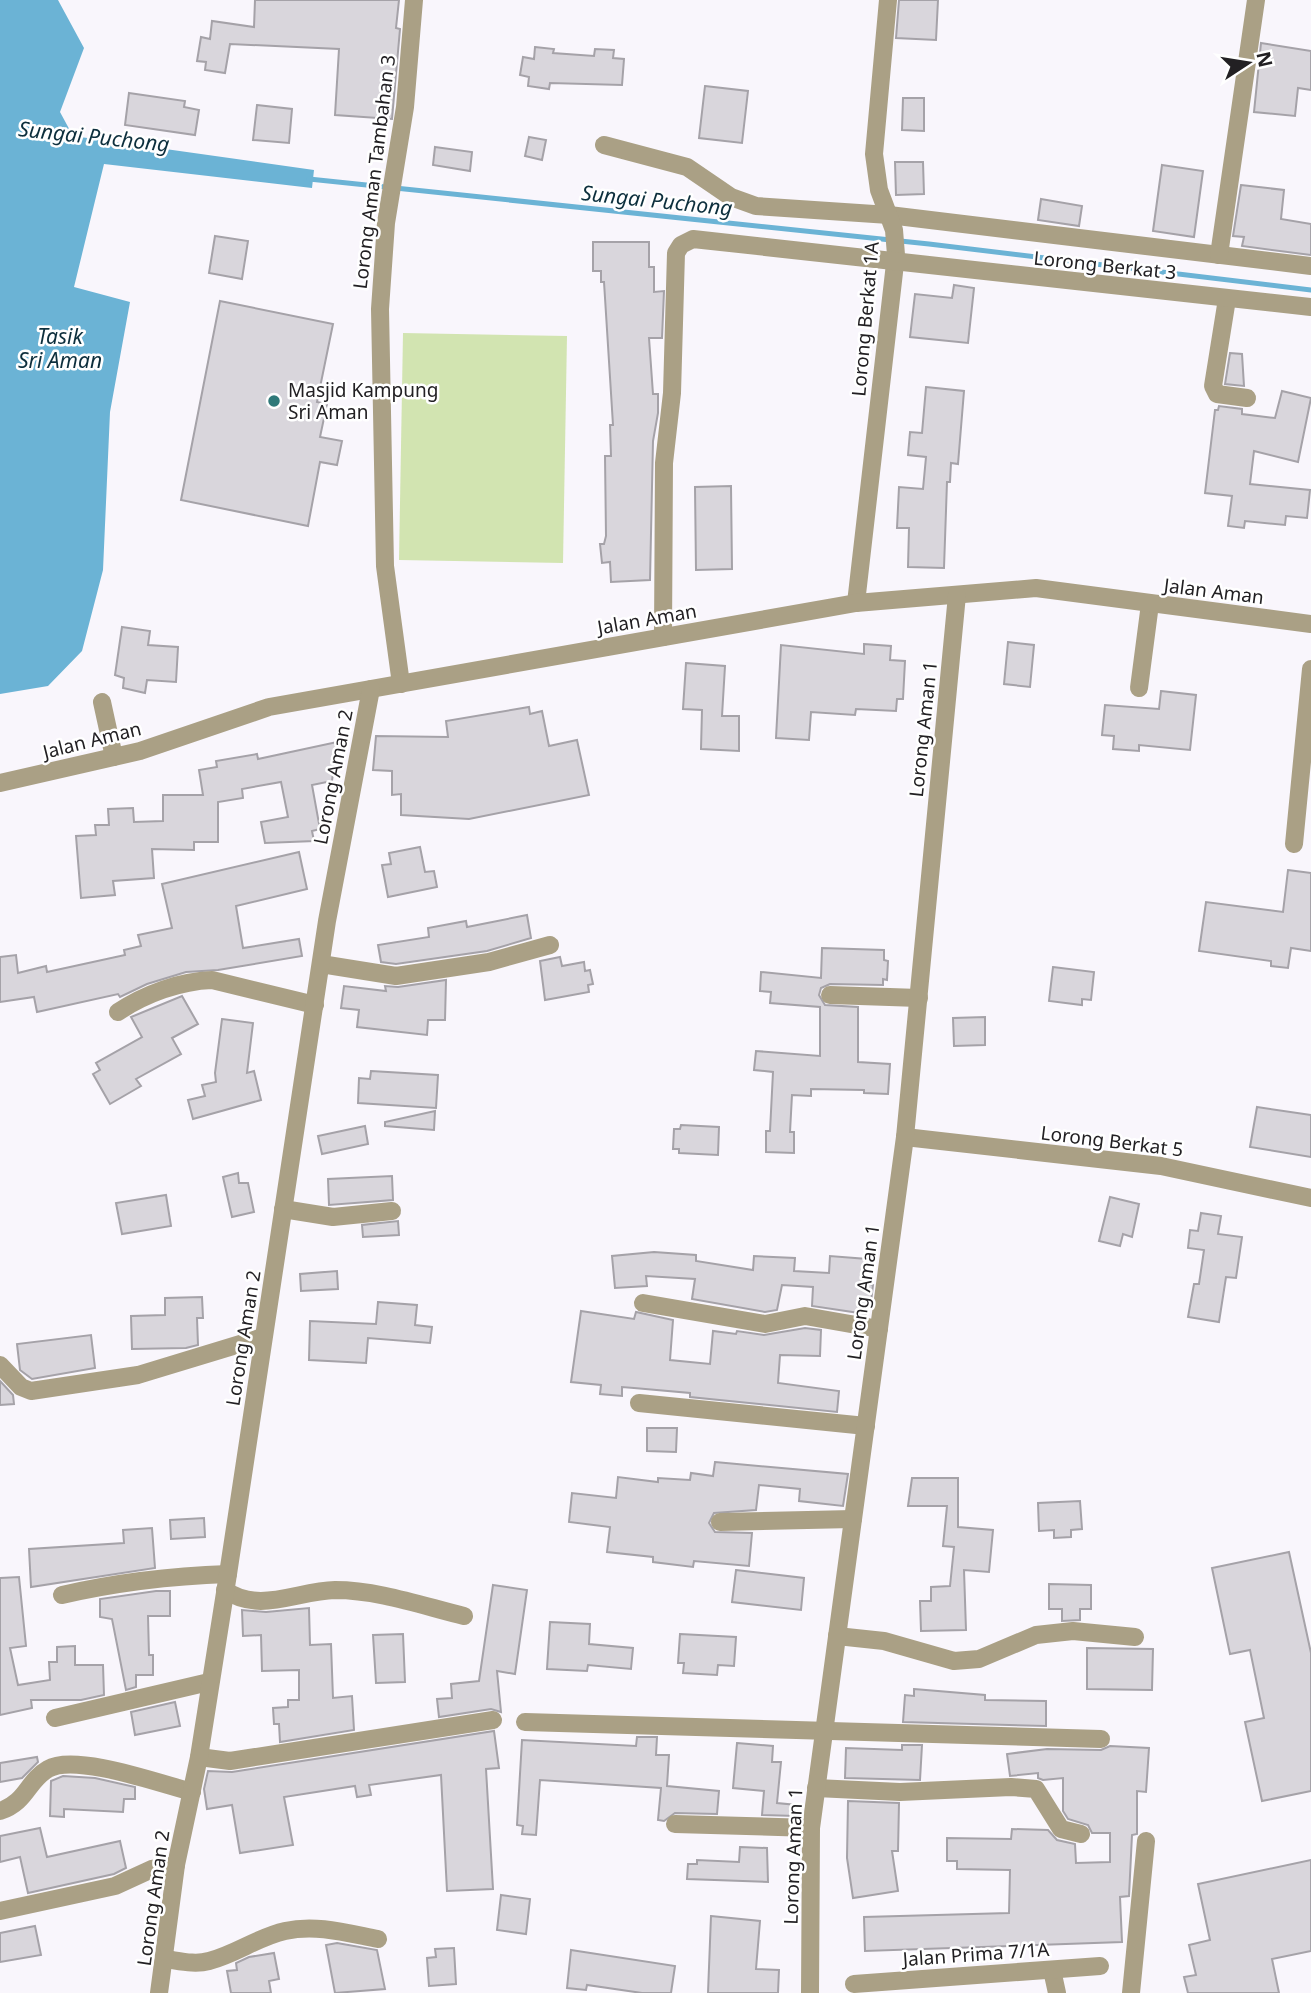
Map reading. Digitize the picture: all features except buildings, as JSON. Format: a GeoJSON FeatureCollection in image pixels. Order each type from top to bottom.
{"type":"FeatureCollection","features":[{"type":"Feature","properties":{"kind":"street","name":"Lorong Aman Tambahan 3"},"geometry":{"type":"LineString","coordinates":[[401,684],[384,553],[380,309],[391,196],[405,107],[414,0]]}},
{"type":"Feature","properties":{"kind":"street","name":"Lorong Berkat 1A"},"geometry":{"type":"LineString","coordinates":[[856,603],[895,259],[891,223],[880,190],[874,154],[888,0]]}},
{"type":"Feature","properties":{"kind":"street"},"geometry":{"type":"LineString","coordinates":[[1219,255],[1256,0]]}},
{"type":"Feature","properties":{"kind":"street"},"geometry":{"type":"LineString","coordinates":[[604,145],[687,167],[731,197],[756,206],[891,223],[1311,266]]}},
{"type":"Feature","properties":{"kind":"street","name":"Lorong Berkat 3"},"geometry":{"type":"LineString","coordinates":[[663,638],[664,463],[672,393],[676,253],[693,239],[895,259],[1311,307]]}},
{"type":"Feature","properties":{"kind":"street"},"geometry":{"type":"LineString","coordinates":[[1227,299],[1214,391],[1247,397]]}},
{"type":"Feature","properties":{"kind":"street","name":"Jalan Aman"},"geometry":{"type":"LineString","coordinates":[[0,783],[114,757],[270,707],[856,603],[1036,588],[1311,624]]}},
{"type":"Feature","properties":{"kind":"street","name":"Lorong Aman 1"},"geometry":{"type":"LineString","coordinates":[[810,1993],[811,1828],[905,1137],[957,595]]}},
{"type":"Feature","properties":{"kind":"street"},"geometry":{"type":"LineString","coordinates":[[1139,688],[1150,604]]}},
{"type":"Feature","properties":{"kind":"street"},"geometry":{"type":"LineString","coordinates":[[1294,844],[1311,669]]}},
{"type":"Feature","properties":{"kind":"street","name":"Lorong Aman 2"},"geometry":{"type":"LineString","coordinates":[[159,1993],[166,1959],[176,1865],[199,1757],[208,1682],[227,1582],[321,964],[371,690]]}},
{"type":"Feature","properties":{"kind":"street"},"geometry":{"type":"LineString","coordinates":[[102,702],[114,757]]}},
{"type":"Feature","properties":{"kind":"street"},"geometry":{"type":"LineString","coordinates":[[321,964],[396,976],[489,962],[550,944]]}},
{"type":"Feature","properties":{"kind":"street"},"geometry":{"type":"LineString","coordinates":[[118,1012],[137,999],[196,981],[212,980],[315,1005]]}},
{"type":"Feature","properties":{"kind":"street"},"geometry":{"type":"LineString","coordinates":[[830,995],[919,998]]}},
{"type":"Feature","properties":{"kind":"street","name":"Lorong Berkat 5"},"geometry":{"type":"LineString","coordinates":[[905,1137],[1161,1166],[1311,1198]]}},
{"type":"Feature","properties":{"kind":"street"},"geometry":{"type":"LineString","coordinates":[[283,1209],[332,1217],[392,1211]]}},
{"type":"Feature","properties":{"kind":"street"},"geometry":{"type":"LineString","coordinates":[[643,1303],[765,1324],[805,1317],[879,1329]]}},
{"type":"Feature","properties":{"kind":"street"},"geometry":{"type":"LineString","coordinates":[[0,1365],[21,1387],[31,1391],[138,1375],[263,1337]]}},
{"type":"Feature","properties":{"kind":"street"},"geometry":{"type":"LineString","coordinates":[[639,1403],[866,1426]]}},
{"type":"Feature","properties":{"kind":"street"},"geometry":{"type":"LineString","coordinates":[[720,1522],[853,1519]]}},
{"type":"Feature","properties":{"kind":"street"},"geometry":{"type":"LineString","coordinates":[[61,1595],[118,1582],[161,1576],[227,1582],[238,1599],[254,1603],[336,1590],[371,1594],[464,1616]]}},
{"type":"Feature","properties":{"kind":"street"},"geometry":{"type":"LineString","coordinates":[[837,1636],[884,1641],[954,1661],[979,1659],[1036,1635],[1073,1631],[1135,1637]]}},
{"type":"Feature","properties":{"kind":"street"},"geometry":{"type":"LineString","coordinates":[[55,1718],[208,1682]]}},
{"type":"Feature","properties":{"kind":"street"},"geometry":{"type":"LineString","coordinates":[[199,1757],[212,1761],[230,1761],[493,1720]]}},
{"type":"Feature","properties":{"kind":"street"},"geometry":{"type":"LineString","coordinates":[[525,1722],[1101,1739]]}},
{"type":"Feature","properties":{"kind":"street"},"geometry":{"type":"LineString","coordinates":[[0,1811],[22,1800],[49,1768],[63,1766],[121,1771],[192,1792]]}},
{"type":"Feature","properties":{"kind":"street"},"geometry":{"type":"LineString","coordinates":[[816,1788],[900,1792],[1011,1787],[1036,1789],[1061,1829],[1081,1834]]}},
{"type":"Feature","properties":{"kind":"street"},"geometry":{"type":"LineString","coordinates":[[675,1824],[811,1828]]}},
{"type":"Feature","properties":{"kind":"street"},"geometry":{"type":"LineString","coordinates":[[1131,1993],[1146,1841]]}},
{"type":"Feature","properties":{"kind":"street"},"geometry":{"type":"LineString","coordinates":[[0,1911],[115,1886],[152,1869],[176,1865]]}},
{"type":"Feature","properties":{"kind":"street"},"geometry":{"type":"LineString","coordinates":[[166,1959],[189,1963],[209,1962],[260,1937],[289,1930],[327,1928],[378,1939]]}},
{"type":"Feature","properties":{"kind":"street","name":"Jalan Prima 7/1A"},"geometry":{"type":"LineString","coordinates":[[854,1984],[1100,1966]]}},
{"type":"Feature","properties":{"kind":"street"},"geometry":{"type":"LineString","coordinates":[[1052,1970],[1057,1993]]}},
{"type":"Feature","properties":{"kind":"green space"},"geometry":{"type":"Polygon","coordinates":[[[403,333],[567,336],[563,563],[399,560],[403,333]]]}},
{"type":"Feature","properties":{"kind":"water","name":"Tasik Sri Aman"},"geometry":{"type":"Polygon","coordinates":[[[0,0],[58,0],[84,48],[60,112],[73,136],[314,170],[312,188],[104,164],[74,287],[130,302],[110,412],[103,570],[82,651],[48,686],[0,694],[0,0]]]}},
{"type":"Feature","properties":{"kind":"waterway","name":"Sungai Puchong"},"geometry":{"type":"LineString","coordinates":[[309,179],[929,244],[1311,290]]}},
{"type":"Feature","properties":{"kind":"place","name":"Masjid Kampung Sri Aman"},"geometry":{"type":"Point","coordinates":[274,401]}}]}
